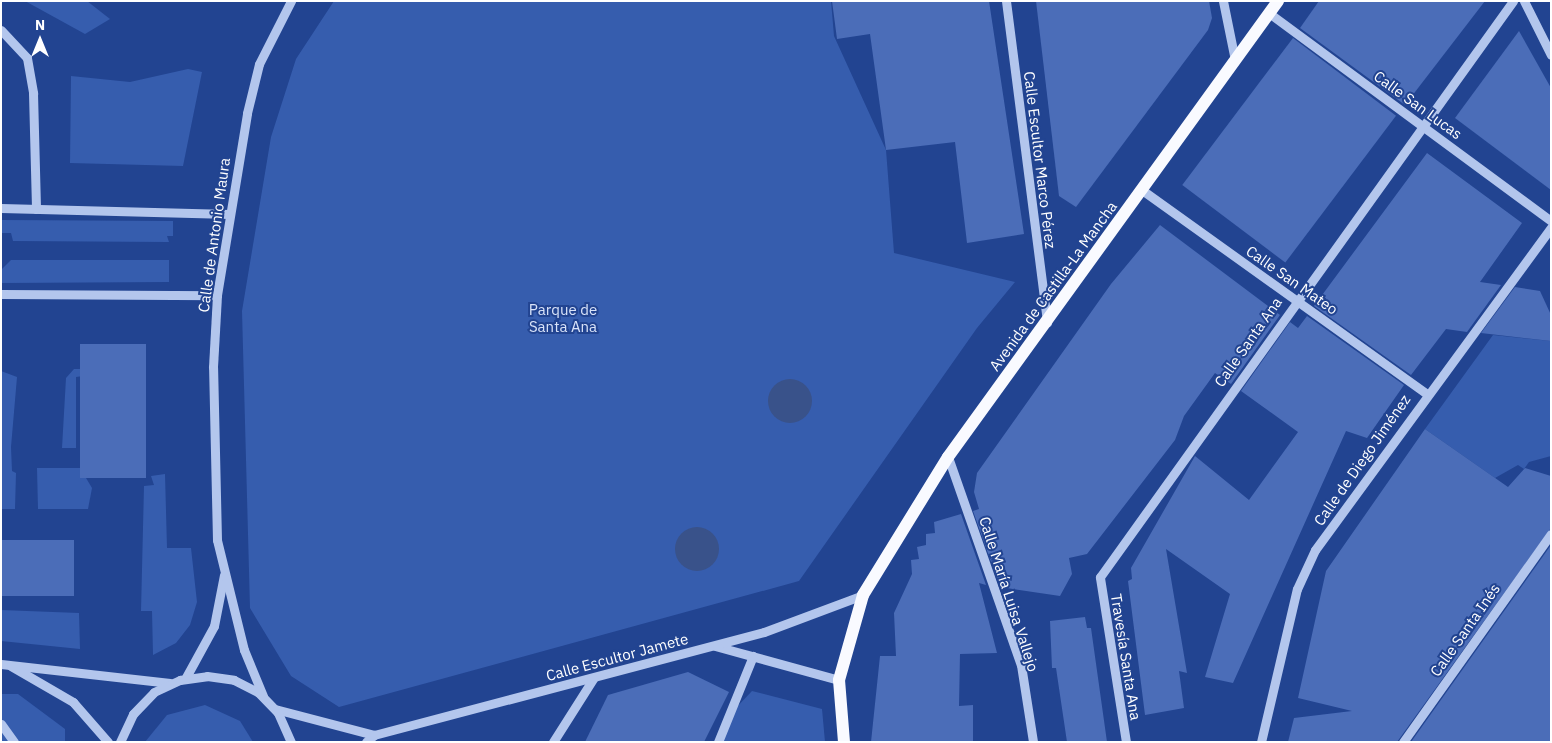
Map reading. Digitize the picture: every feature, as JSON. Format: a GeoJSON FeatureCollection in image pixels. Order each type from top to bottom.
{"type":"FeatureCollection","features":[{"type":"Feature","properties":{"kind":"main road","name":"Avenida de Castilla-La Mancha"},"geometry":{"type":"LineString","coordinates":[[839,680],[863,595],[948,457],[1278,1]]}},
{"type":"Feature","properties":{"kind":"main road"},"geometry":{"type":"LineString","coordinates":[[839,680],[844,742]]}},
{"type":"Feature","properties":{"kind":"street","name":"Calle de Antonio Maura"},"geometry":{"type":"LineString","coordinates":[[262,696],[244,650],[224,572],[215,497],[217,295],[230,214],[259,64],[291,1]]}},
{"type":"Feature","properties":{"kind":"street","name":"Calle Escultor Marco Pérez"},"geometry":{"type":"LineString","coordinates":[[1006,1],[1047,322]]}},
{"type":"Feature","properties":{"kind":"street"},"geometry":{"type":"LineString","coordinates":[[1223,1],[1235,60]]}},
{"type":"Feature","properties":{"kind":"street","name":"Calle Santa Ana"},"geometry":{"type":"LineString","coordinates":[[1100,577],[1295,300],[1426,127],[1513,1]]}},
{"type":"Feature","properties":{"kind":"street"},"geometry":{"type":"LineString","coordinates":[[1524,1],[1551,55]]}},
{"type":"Feature","properties":{"kind":"street","name":"Calle San Lucas"},"geometry":{"type":"LineString","coordinates":[[1269,13],[1551,221]]}},
{"type":"Feature","properties":{"kind":"street"},"geometry":{"type":"LineString","coordinates":[[1,30],[27,58],[33,93],[36,209]]}},
{"type":"Feature","properties":{"kind":"street","name":"Calle San Mateo"},"geometry":{"type":"LineString","coordinates":[[1142,190],[1426,393]]}},
{"type":"Feature","properties":{"kind":"street"},"geometry":{"type":"LineString","coordinates":[[1,208],[230,214]]}},
{"type":"Feature","properties":{"kind":"street","name":"Calle de Diego Jiménez"},"geometry":{"type":"LineString","coordinates":[[1261,742],[1297,589],[1315,550],[1426,393],[1551,227]]}},
{"type":"Feature","properties":{"kind":"street"},"geometry":{"type":"LineString","coordinates":[[1,294],[217,295]]}},
{"type":"Feature","properties":{"kind":"street","name":"Calle María Luisa Vallejo"},"geometry":{"type":"LineString","coordinates":[[948,457],[1021,665],[1033,742]]}},
{"type":"Feature","properties":{"kind":"street","name":"Calle Santa Inés"},"geometry":{"type":"LineString","coordinates":[[1403,742],[1551,534]]}},
{"type":"Feature","properties":{"kind":"street","name":"Calle de Antonio Maura"},"geometry":{"type":"LineString","coordinates":[[185,678],[214,626],[224,572]]}},
{"type":"Feature","properties":{"kind":"street","name":"Travesía Santa Ana"},"geometry":{"type":"LineString","coordinates":[[1100,577],[1126,742]]}},
{"type":"Feature","properties":{"kind":"street","name":"Calle Escultor Jamete"},"geometry":{"type":"LineString","coordinates":[[366,742],[374,735],[712,646],[863,595]]}},
{"type":"Feature","properties":{"kind":"street"},"geometry":{"type":"LineString","coordinates":[[712,646],[839,680]]}},
{"type":"Feature","properties":{"kind":"street"},"geometry":{"type":"LineString","coordinates":[[718,742],[753,656]]}},
{"type":"Feature","properties":{"kind":"street"},"geometry":{"type":"LineString","coordinates":[[1,664],[170,683]]}},
{"type":"Feature","properties":{"kind":"street"},"geometry":{"type":"LineString","coordinates":[[11,666],[73,702],[108,742]]}},
{"type":"Feature","properties":{"kind":"street"},"geometry":{"type":"LineString","coordinates":[[120,742],[143,702],[170,683],[185,678],[207,676],[234,680],[262,696],[275,709],[291,742]]}},
{"type":"Feature","properties":{"kind":"street"},"geometry":{"type":"LineString","coordinates":[[553,742],[594,678]]}},
{"type":"Feature","properties":{"kind":"street","name":"Calle Escultor Jamete"},"geometry":{"type":"LineString","coordinates":[[275,709],[374,735]]}},
{"type":"Feature","properties":{"kind":"street"},"geometry":{"type":"LineString","coordinates":[[1,724],[14,742]]}},
{"type":"Feature","properties":{"kind":"green space"},"geometry":{"type":"Polygon","coordinates":[[[25,1],[87,1],[110,19],[85,34],[25,1]]]}},
{"type":"Feature","properties":{"kind":"green space","name":"Parque de Santa Ana"},"geometry":{"type":"Polygon","coordinates":[[[334,1],[831,1],[834,36],[886,150],[894,253],[1015,282],[977,328],[799,581],[339,707],[291,676],[250,608],[242,311],[271,137],[296,59],[334,1]]]}},
{"type":"Feature","properties":{"kind":"green space"},"geometry":{"type":"Polygon","coordinates":[[[188,69],[202,72],[183,166],[70,163],[71,76],[130,82],[188,69]]]}},
{"type":"Feature","properties":{"kind":"green space"},"geometry":{"type":"Polygon","coordinates":[[[1,220],[173,221],[173,236],[167,236],[169,242],[13,241],[11,233],[1,233],[1,220]]]}},
{"type":"Feature","properties":{"kind":"green space"},"geometry":{"type":"Polygon","coordinates":[[[11,260],[169,260],[169,282],[1,283],[1,270],[11,260]]]}},
{"type":"Feature","properties":{"kind":"green space"},"geometry":{"type":"Polygon","coordinates":[[[1493,335],[1551,341],[1551,456],[1529,462],[1524,469],[1518,465],[1495,478],[1425,429],[1493,335]]]}},
{"type":"Feature","properties":{"kind":"green space"},"geometry":{"type":"Polygon","coordinates":[[[74,369],[81,369],[83,376],[76,377],[76,448],[62,448],[66,378],[74,369]]]}},
{"type":"Feature","properties":{"kind":"green space"},"geometry":{"type":"Polygon","coordinates":[[[1,371],[17,377],[11,447],[12,471],[16,473],[15,509],[1,509],[1,371]]]}},
{"type":"Feature","properties":{"kind":"green space"},"geometry":{"type":"Polygon","coordinates":[[[37,468],[80,468],[92,488],[88,509],[38,509],[37,468]]]}},
{"type":"Feature","properties":{"kind":"green space"},"geometry":{"type":"Polygon","coordinates":[[[165,474],[167,548],[191,548],[197,602],[190,625],[176,643],[153,655],[152,611],[141,611],[144,486],[154,485],[151,476],[165,474]]]}},
{"type":"Feature","properties":{"kind":"green space"},"geometry":{"type":"Polygon","coordinates":[[[1,610],[79,613],[80,649],[1,641],[1,610]]]}},
{"type":"Feature","properties":{"kind":"green space"},"geometry":{"type":"Polygon","coordinates":[[[752,691],[822,709],[825,742],[718,742],[734,710],[752,691]]]}},
{"type":"Feature","properties":{"kind":"green space"},"geometry":{"type":"Polygon","coordinates":[[[1,694],[18,694],[65,729],[65,742],[1,742],[1,694]]]}},
{"type":"Feature","properties":{"kind":"green space"},"geometry":{"type":"Polygon","coordinates":[[[205,705],[240,721],[253,742],[145,742],[167,715],[205,705]]]}},
{"type":"Feature","properties":{"kind":"shaded area"},"geometry":{"type":"Polygon","coordinates":[[[794,379],[806,385],[811,392],[811,410],[806,417],[799,422],[786,423],[778,420],[771,413],[768,397],[771,389],[778,382],[794,379]]]}},
{"type":"Feature","properties":{"kind":"shaded area"},"geometry":{"type":"Polygon","coordinates":[[[701,527],[713,533],[718,540],[718,558],[713,565],[706,570],[693,571],[685,568],[678,561],[675,545],[678,537],[685,530],[701,527]]]}},
{"type":"Feature","properties":{"kind":"building"},"geometry":{"type":"Polygon","coordinates":[[[832,1],[989,1],[1024,234],[967,243],[955,142],[886,150],[870,34],[837,39],[832,1]]]}},
{"type":"Feature","properties":{"kind":"building"},"geometry":{"type":"Polygon","coordinates":[[[1036,1],[1209,1],[1212,18],[1208,30],[1076,207],[1059,196],[1036,1]]]}},
{"type":"Feature","properties":{"kind":"building"},"geometry":{"type":"Polygon","coordinates":[[[1319,1],[1485,1],[1405,105],[1300,28],[1319,1]]]}},
{"type":"Feature","properties":{"kind":"building"},"geometry":{"type":"Polygon","coordinates":[[[1519,31],[1551,88],[1551,190],[1455,118],[1519,31]]]}},
{"type":"Feature","properties":{"kind":"building"},"geometry":{"type":"Polygon","coordinates":[[[1293,38],[1396,116],[1285,263],[1182,185],[1293,38]]]}},
{"type":"Feature","properties":{"kind":"building"},"geometry":{"type":"Polygon","coordinates":[[[1427,153],[1522,223],[1480,282],[1501,285],[1467,332],[1446,329],[1411,375],[1314,306],[1427,153]]]}},
{"type":"Feature","properties":{"kind":"building"},"geometry":{"type":"Polygon","coordinates":[[[1160,225],[1280,315],[1231,384],[1215,373],[1184,416],[1175,440],[1087,554],[1069,558],[1072,574],[1060,596],[1000,587],[973,511],[979,509],[974,492],[977,473],[1111,284],[1160,225]]]}},
{"type":"Feature","properties":{"kind":"building"},"geometry":{"type":"Polygon","coordinates":[[[1515,287],[1540,291],[1551,315],[1551,341],[1481,333],[1515,287]]]}},
{"type":"Feature","properties":{"kind":"building"},"geometry":{"type":"Polygon","coordinates":[[[1307,316],[1404,385],[1367,438],[1346,431],[1233,683],[1205,677],[1230,594],[1166,549],[1187,673],[1179,671],[1184,708],[1145,715],[1128,581],[1132,579],[1131,568],[1195,456],[1249,500],[1298,432],[1241,391],[1290,322],[1298,328],[1307,316]]]}},
{"type":"Feature","properties":{"kind":"building"},"geometry":{"type":"Polygon","coordinates":[[[80,344],[146,344],[146,478],[80,478],[80,344]]]}},
{"type":"Feature","properties":{"kind":"building"},"geometry":{"type":"Polygon","coordinates":[[[1425,429],[1508,487],[1525,468],[1551,476],[1551,528],[1397,742],[1288,742],[1294,718],[1352,711],[1298,698],[1326,571],[1425,429]]]}},
{"type":"Feature","properties":{"kind":"building"},"geometry":{"type":"Polygon","coordinates":[[[961,514],[986,585],[979,583],[997,653],[960,654],[959,706],[973,705],[973,742],[871,742],[880,656],[896,656],[894,613],[912,574],[911,560],[919,559],[917,547],[926,545],[926,534],[935,533],[934,522],[961,514]]]}},
{"type":"Feature","properties":{"kind":"building"},"geometry":{"type":"Polygon","coordinates":[[[1,540],[74,540],[74,596],[1,596],[1,540]]]}},
{"type":"Feature","properties":{"kind":"building"},"geometry":{"type":"Polygon","coordinates":[[[1551,545],[1551,742],[1411,742],[1551,545]]]}},
{"type":"Feature","properties":{"kind":"building"},"geometry":{"type":"Polygon","coordinates":[[[1085,617],[1087,628],[1091,628],[1107,742],[1067,742],[1056,668],[1052,668],[1050,621],[1085,617]]]}},
{"type":"Feature","properties":{"kind":"building"},"geometry":{"type":"Polygon","coordinates":[[[688,672],[729,692],[704,742],[585,742],[608,695],[688,672]]]}}]}
